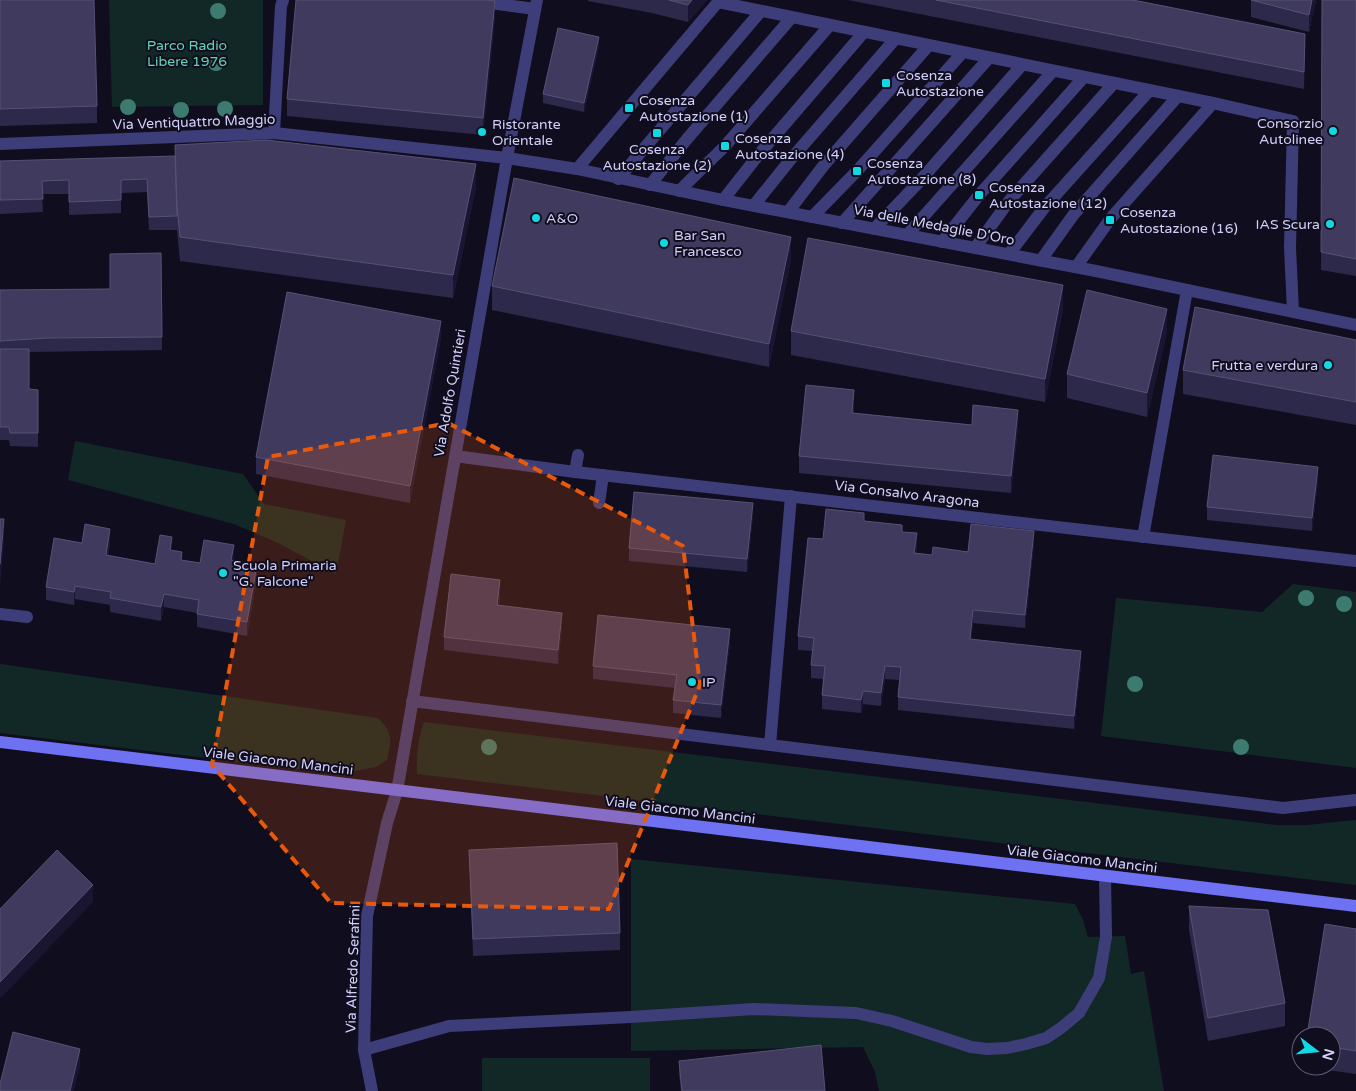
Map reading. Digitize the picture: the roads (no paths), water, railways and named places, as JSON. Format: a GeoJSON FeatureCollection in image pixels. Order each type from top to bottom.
{"type":"FeatureCollection","features":[{"type":"Feature","properties":{"kind":"street"},"geometry":{"type":"LineString","coordinates":[[274,133],[281,6],[283,0]]}},
{"type":"Feature","properties":{"kind":"street"},"geometry":{"type":"LineString","coordinates":[[468,0],[536,4]]}},
{"type":"Feature","properties":{"kind":"street"},"geometry":{"type":"LineString","coordinates":[[577,169],[718,2],[1293,121],[1290,248],[1293,311]]}},
{"type":"Feature","properties":{"kind":"street","name":"Via Adolfo Quintieri"},"geometry":{"type":"LineString","coordinates":[[397,791],[454,456],[536,4]]}},
{"type":"Feature","properties":{"kind":"street"},"geometry":{"type":"LineString","coordinates":[[618,178],[761,11]]}},
{"type":"Feature","properties":{"kind":"street"},"geometry":{"type":"LineString","coordinates":[[650,185],[687,138],[792,17]]}},
{"type":"Feature","properties":{"kind":"street"},"geometry":{"type":"LineString","coordinates":[[679,191],[725,146],[830,25]]}},
{"type":"Feature","properties":{"kind":"street"},"geometry":{"type":"LineString","coordinates":[[723,200],[760,152],[864,32]]}},
{"type":"Feature","properties":{"kind":"street"},"geometry":{"type":"LineString","coordinates":[[754,206],[791,159],[896,38]]}},
{"type":"Feature","properties":{"kind":"street"},"geometry":{"type":"LineString","coordinates":[[788,212],[824,165],[929,45]]}},
{"type":"Feature","properties":{"kind":"street"},"geometry":{"type":"LineString","coordinates":[[812,217],[857,172],[962,52]]}},
{"type":"Feature","properties":{"kind":"street"},"geometry":{"type":"LineString","coordinates":[[842,223],[990,58]]}},
{"type":"Feature","properties":{"kind":"street"},"geometry":{"type":"LineString","coordinates":[[874,229],[918,183],[1022,64]]}},
{"type":"Feature","properties":{"kind":"street"},"geometry":{"type":"LineString","coordinates":[[907,235],[1053,71]]}},
{"type":"Feature","properties":{"kind":"street"},"geometry":{"type":"LineString","coordinates":[[942,242],[979,195],[1084,77]]}},
{"type":"Feature","properties":{"kind":"street"},"geometry":{"type":"LineString","coordinates":[[975,248],[1009,201],[1114,84]]}},
{"type":"Feature","properties":{"kind":"street"},"geometry":{"type":"LineString","coordinates":[[1009,254],[1044,208],[1150,90]]}},
{"type":"Feature","properties":{"kind":"street"},"geometry":{"type":"LineString","coordinates":[[1041,260],[1074,214],[1178,96]]}},
{"type":"Feature","properties":{"kind":"street"},"geometry":{"type":"LineString","coordinates":[[1076,267],[1111,218],[1213,103]]}},
{"type":"Feature","properties":{"kind":"street","name":"Via Ventiquattro Maggio"},"geometry":{"type":"LineString","coordinates":[[0,144],[274,133],[507,158]]}},
{"type":"Feature","properties":{"kind":"street","name":"Via delle Medaglie D'Oro"},"geometry":{"type":"LineString","coordinates":[[507,158],[577,169],[723,200],[1041,260],[1356,325]]}},
{"type":"Feature","properties":{"kind":"street"},"geometry":{"type":"LineString","coordinates":[[1143,537],[1187,290]]}},
{"type":"Feature","properties":{"kind":"street","name":"Via Consalvo Aragona"},"geometry":{"type":"LineString","coordinates":[[454,456],[575,472],[1356,561]]}},
{"type":"Feature","properties":{"kind":"street"},"geometry":{"type":"LineString","coordinates":[[575,472],[578,456]]}},
{"type":"Feature","properties":{"kind":"street"},"geometry":{"type":"LineString","coordinates":[[599,503],[603,475]]}},
{"type":"Feature","properties":{"kind":"street"},"geometry":{"type":"LineString","coordinates":[[770,745],[790,496]]}},
{"type":"Feature","properties":{"kind":"street"},"geometry":{"type":"LineString","coordinates":[[0,614],[27,617]]}},
{"type":"Feature","properties":{"kind":"street"},"geometry":{"type":"LineString","coordinates":[[412,701],[1282,808],[1356,800]]}},
{"type":"Feature","properties":{"kind":"street","name":"Viale Giacomo Mancini"},"geometry":{"type":"LineString","coordinates":[[0,742],[1356,906]]}},
{"type":"Feature","properties":{"kind":"street","name":"Via Alfredo Serafini"},"geometry":{"type":"LineString","coordinates":[[372,1091],[364,1050],[367,916],[386,823],[397,791]]}},
{"type":"Feature","properties":{"kind":"street"},"geometry":{"type":"LineString","coordinates":[[364,1050],[449,1026],[754,1009],[856,1014],[892,1021],[979,1048],[1007,1048],[1026,1044],[1046,1038],[1062,1028],[1078,1013],[1099,978],[1106,937],[1105,877]]}},
{"type":"Feature","properties":{"kind":"place","name":"Cosenza Autostazione"},"geometry":{"type":"Point","coordinates":[886,83]}},
{"type":"Feature","properties":{"kind":"place","name":"Cosenza Autostazione (1)"},"geometry":{"type":"Point","coordinates":[629,108]}},
{"type":"Feature","properties":{"kind":"place","name":"Consorzio Autolinee"},"geometry":{"type":"Point","coordinates":[1333,131]}},
{"type":"Feature","properties":{"kind":"place","name":"Ristorante Orientale"},"geometry":{"type":"Point","coordinates":[482,132]}},
{"type":"Feature","properties":{"kind":"place","name":"Cosenza Autostazione (2)"},"geometry":{"type":"Point","coordinates":[657,133]}},
{"type":"Feature","properties":{"kind":"place","name":"Cosenza Autostazione (4)"},"geometry":{"type":"Point","coordinates":[725,146]}},
{"type":"Feature","properties":{"kind":"place","name":"Cosenza Autostazione (8)"},"geometry":{"type":"Point","coordinates":[857,171]}},
{"type":"Feature","properties":{"kind":"place","name":"Cosenza Autostazione (12)"},"geometry":{"type":"Point","coordinates":[979,195]}},
{"type":"Feature","properties":{"kind":"place","name":"A&O"},"geometry":{"type":"Point","coordinates":[536,218]}},
{"type":"Feature","properties":{"kind":"place","name":"Cosenza Autostazione (16)"},"geometry":{"type":"Point","coordinates":[1110,220]}},
{"type":"Feature","properties":{"kind":"place","name":"IAS Scura"},"geometry":{"type":"Point","coordinates":[1330,224]}},
{"type":"Feature","properties":{"kind":"place","name":"Bar San Francesco"},"geometry":{"type":"Point","coordinates":[664,243]}},
{"type":"Feature","properties":{"kind":"place","name":"Frutta e verdura"},"geometry":{"type":"Point","coordinates":[1328,365]}},
{"type":"Feature","properties":{"kind":"place","name":"Scuola Primaria \"G. Falcone\""},"geometry":{"type":"Point","coordinates":[223,573]}},
{"type":"Feature","properties":{"kind":"place","name":"IP"},"geometry":{"type":"Point","coordinates":[692,682]}},
{"type":"Feature","properties":{"kind":"park label","name":"Parco Radio Libere 1976"},"geometry":{"type":"Point","coordinates":[187,54]}}]}
